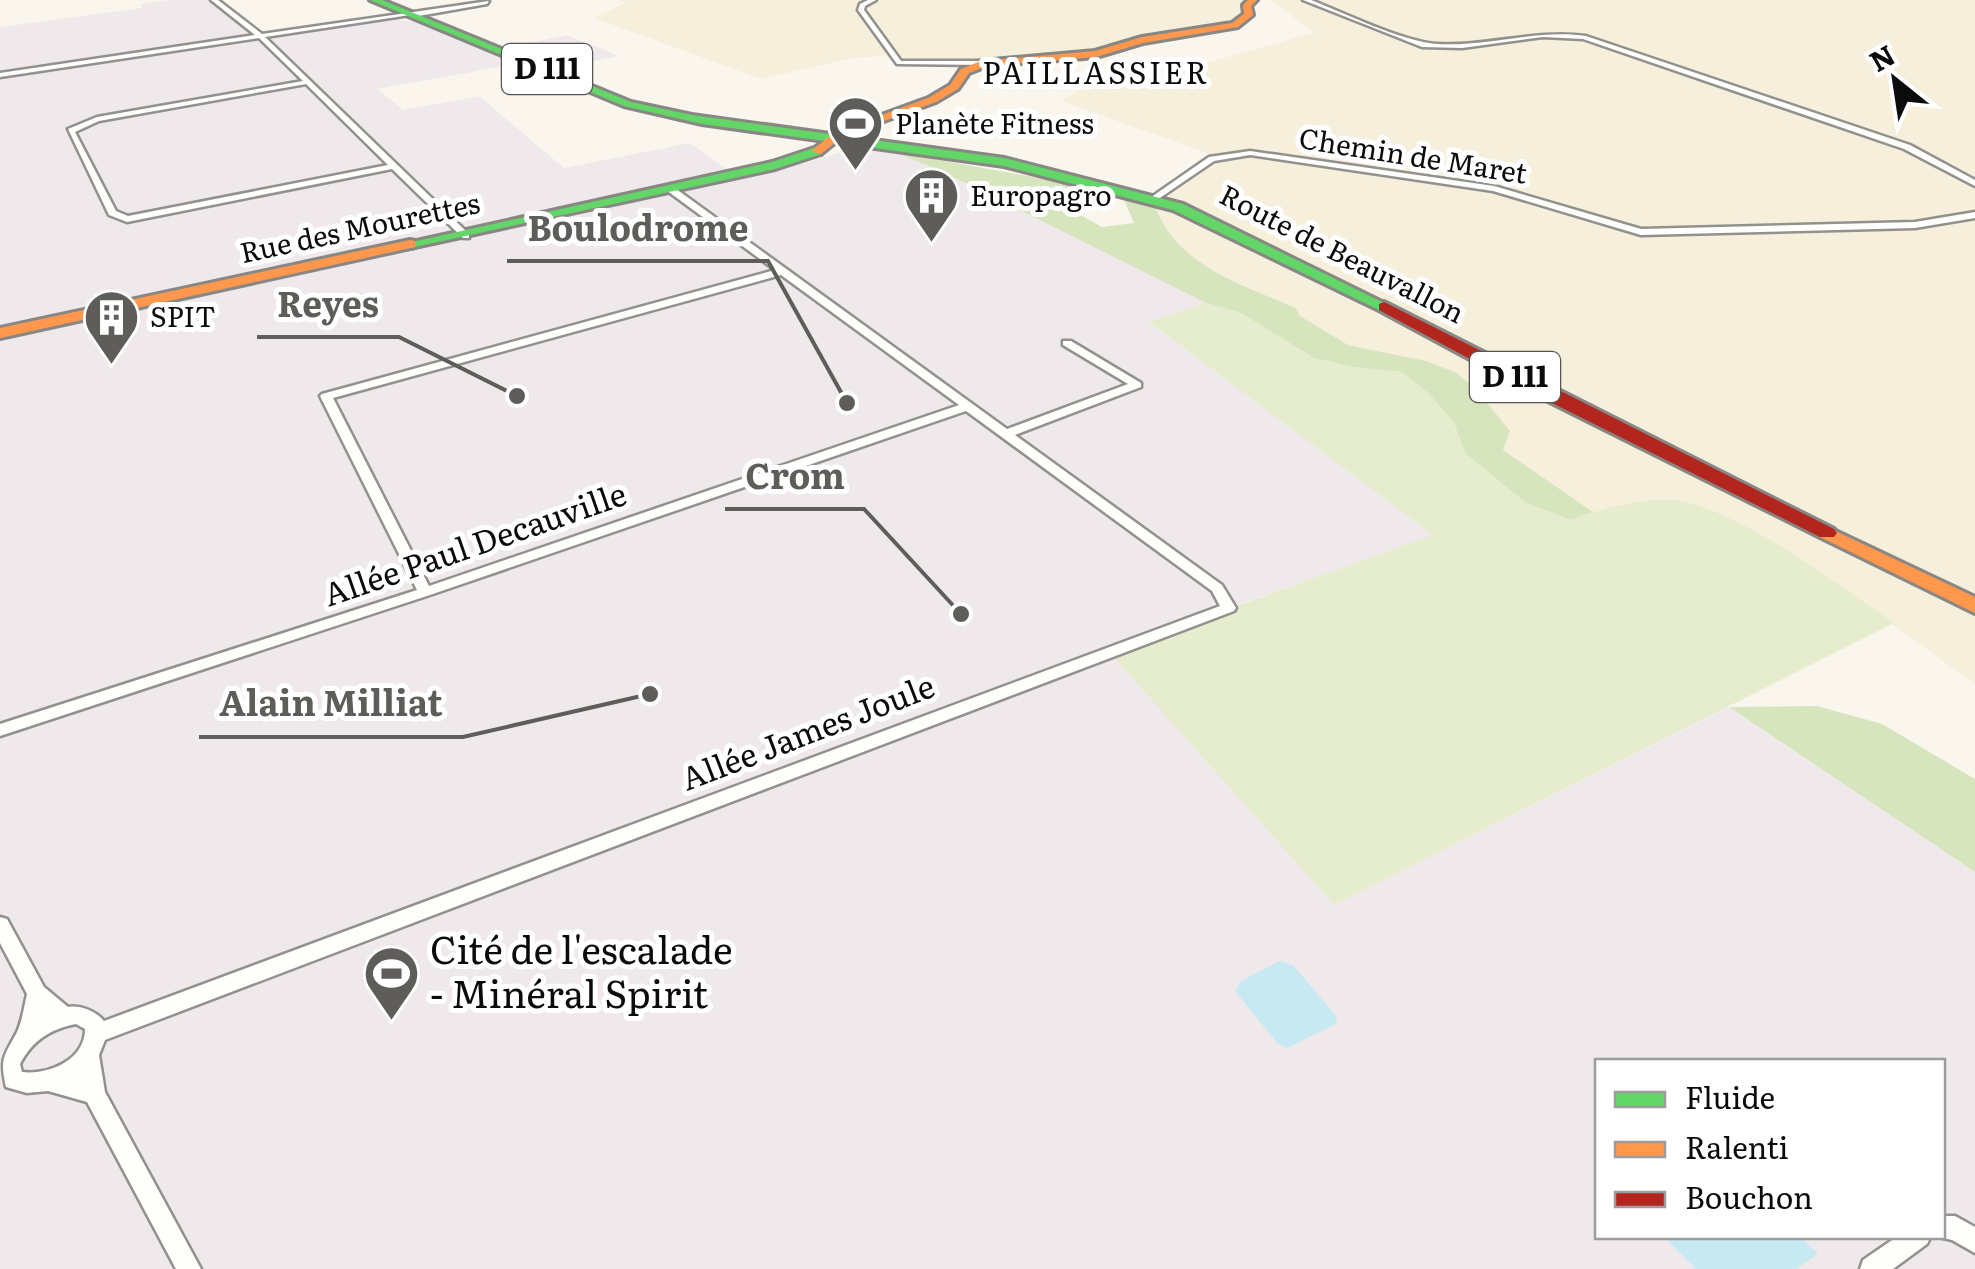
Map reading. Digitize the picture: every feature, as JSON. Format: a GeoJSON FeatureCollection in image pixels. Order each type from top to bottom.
{"type":"FeatureCollection","features":[{"type":"Feature","properties":{"kind":"main road","name":"Route de Beauvallon"},"geometry":{"type":"LineString","coordinates":[[374,0],[612,98],[687,118],[844,137],[1057,175],[1152,200],[1242,234],[1550,395],[1970,604]]}},
{"type":"Feature","properties":{"kind":"main road"},"geometry":{"type":"LineString","coordinates":[[985,63],[1096,54],[1142,40],[1234,26],[1249,14],[1246,4],[1254,0]]}},
{"type":"Feature","properties":{"kind":"main road","name":"Rue des Mourettes"},"geometry":{"type":"LineString","coordinates":[[0,335],[780,167],[944,94],[965,72],[985,63]]}},
{"type":"Feature","properties":{"kind":"street"},"geometry":{"type":"LineString","coordinates":[[214,0],[260,36],[465,234]]}},
{"type":"Feature","properties":{"kind":"street"},"geometry":{"type":"LineString","coordinates":[[873,0],[862,5],[861,10],[899,63],[985,63]]}},
{"type":"Feature","properties":{"kind":"street"},"geometry":{"type":"LineString","coordinates":[[1306,0],[1422,45],[1442,48],[1543,33],[1584,38],[1906,147],[1975,183]]}},
{"type":"Feature","properties":{"kind":"street"},"geometry":{"type":"LineString","coordinates":[[0,75],[487,2]]}},
{"type":"Feature","properties":{"kind":"street"},"geometry":{"type":"LineString","coordinates":[[307,82],[97,119],[70,131],[112,213],[126,219],[394,166]]}},
{"type":"Feature","properties":{"kind":"street","name":"Chemin de Maret"},"geometry":{"type":"LineString","coordinates":[[1152,200],[1212,160],[1250,152],[1494,189],[1641,232],[1914,225],[1975,215]]}},
{"type":"Feature","properties":{"kind":"street","name":"Allée James Joule"},"geometry":{"type":"LineString","coordinates":[[92,1044],[1229,608],[1217,588],[670,189]]}},
{"type":"Feature","properties":{"kind":"street"},"geometry":{"type":"LineString","coordinates":[[425,592],[326,396],[780,272]]}},
{"type":"Feature","properties":{"kind":"street"},"geometry":{"type":"LineString","coordinates":[[1006,434],[1137,385],[1068,343]]}},
{"type":"Feature","properties":{"kind":"street","name":"Allée Paul Decauville"},"geometry":{"type":"LineString","coordinates":[[0,730],[425,592],[966,406]]}},
{"type":"Feature","properties":{"kind":"street"},"geometry":{"type":"LineString","coordinates":[[0,926],[37,993],[63,1016]]}},
{"type":"Feature","properties":{"kind":"street"},"geometry":{"type":"LineString","coordinates":[[26,1037],[37,993]]}},
{"type":"Feature","properties":{"kind":"street"},"geometry":{"type":"LineString","coordinates":[[92,1044],[64,1074],[49,1081],[23,1084],[9,1073],[12,1053],[26,1037],[63,1016],[88,1018],[92,1044],[94,1094],[189,1269]]}},
{"type":"Feature","properties":{"kind":"street"},"geometry":{"type":"LineString","coordinates":[[49,1081],[94,1094]]}},
{"type":"Feature","properties":{"kind":"street"},"geometry":{"type":"LineString","coordinates":[[1945,1228],[1955,1228],[1975,1240]]}},
{"type":"Feature","properties":{"kind":"street"},"geometry":{"type":"LineString","coordinates":[[1872,1269],[1915,1239]]}},
{"type":"Feature","properties":{"kind":"shaded area"},"geometry":{"type":"Polygon","coordinates":[[[210,0],[250,34],[0,74],[0,27],[142,8],[140,4],[210,0]]]}},
{"type":"Feature","properties":{"kind":"shaded area"},"geometry":{"type":"Polygon","coordinates":[[[618,0],[1253,0],[1241,22],[1152,38],[1096,54],[918,65],[903,64],[891,55],[853,58],[761,79],[594,18],[627,2],[618,0]]]}},
{"type":"Feature","properties":{"kind":"shaded area"},"geometry":{"type":"Polygon","coordinates":[[[1272,0],[1975,0],[1975,684],[1794,554],[1668,499],[1593,512],[1503,450],[1455,372],[1426,361],[1348,345],[1300,316],[1296,308],[1217,274],[1190,257],[1162,225],[1156,211],[1172,193],[1221,158],[1061,101],[1078,91],[1111,85],[1146,88],[1177,77],[1183,69],[1314,33],[1272,0]]]}},
{"type":"Feature","properties":{"kind":"shaded area"},"geometry":{"type":"Polygon","coordinates":[[[388,18],[424,23],[521,63],[378,89],[403,110],[479,96],[564,168],[690,143],[731,172],[0,331],[0,77],[388,18]]]}},
{"type":"Feature","properties":{"kind":"shaded area"},"geometry":{"type":"Polygon","coordinates":[[[567,35],[619,56],[571,66],[519,45],[567,35]]]}},
{"type":"Feature","properties":{"kind":"shaded area"},"geometry":{"type":"Polygon","coordinates":[[[859,147],[895,152],[943,172],[1206,303],[1150,323],[1434,535],[1229,608],[1333,905],[1729,707],[1975,872],[1975,1269],[0,1269],[0,339],[784,169],[859,147]]]}},
{"type":"Feature","properties":{"kind":"green space"},"geometry":{"type":"Polygon","coordinates":[[[895,152],[1083,186],[1050,194],[1050,198],[1102,227],[1134,223],[1123,197],[1159,206],[1157,211],[1168,231],[1198,261],[1216,272],[1296,308],[1300,316],[1348,345],[1426,361],[1455,372],[1473,386],[1510,431],[1503,450],[1593,512],[1571,520],[1525,502],[1465,453],[1454,423],[1429,394],[1402,372],[1314,358],[1239,312],[1206,303],[895,152]]]}},
{"type":"Feature","properties":{"kind":"green space"},"geometry":{"type":"Polygon","coordinates":[[[1206,303],[1239,312],[1314,358],[1402,372],[1429,394],[1454,423],[1465,453],[1571,520],[1646,501],[1695,505],[1724,515],[1785,549],[1894,623],[1334,905],[1109,652],[1433,535],[1149,322],[1206,303]]]}},
{"type":"Feature","properties":{"kind":"green space"},"geometry":{"type":"Polygon","coordinates":[[[1817,706],[1882,724],[1975,779],[1975,872],[1729,707],[1817,706]]]}},
{"type":"Feature","properties":{"kind":"water"},"geometry":{"type":"Polygon","coordinates":[[[1280,961],[1293,965],[1337,1017],[1336,1024],[1287,1048],[1277,1043],[1235,991],[1241,981],[1280,961]]]}},
{"type":"Feature","properties":{"kind":"water"},"geometry":{"type":"Polygon","coordinates":[[[1666,1239],[1802,1239],[1818,1254],[1796,1269],[1696,1269],[1666,1239]]]}},
{"type":"Feature","properties":{"kind":"traffic: fast"},"geometry":{"type":"LineString","coordinates":[[374,0],[628,104],[702,121]]}},
{"type":"Feature","properties":{"kind":"traffic: fast"},"geometry":{"type":"LineString","coordinates":[[687,118],[1004,162],[1178,207],[1384,307]]}},
{"type":"Feature","properties":{"kind":"traffic: fast"},"geometry":{"type":"LineString","coordinates":[[410,244],[775,165],[817,151]]}},
{"type":"Feature","properties":{"kind":"traffic: slow"},"geometry":{"type":"LineString","coordinates":[[817,151],[839,134],[932,100],[954,87],[965,71],[985,63],[1096,54],[1142,40],[1235,25],[1249,15],[1247,5],[1253,0]]}},
{"type":"Feature","properties":{"kind":"traffic: slow"},"geometry":{"type":"LineString","coordinates":[[0,333],[410,244]]}},
{"type":"Feature","properties":{"kind":"traffic: slow"},"geometry":{"type":"LineString","coordinates":[[1827,533],[1975,606]]}},
{"type":"Feature","properties":{"kind":"traffic: jam"},"geometry":{"type":"LineString","coordinates":[[1384,307],[1827,533]]}},
{"type":"Feature","properties":{"kind":"place","name":"Planète Fitness"},"geometry":{"type":"Point","coordinates":[856,173]}},
{"type":"Feature","properties":{"kind":"place","name":"Europagro"},"geometry":{"type":"Point","coordinates":[931,245]}},
{"type":"Feature","properties":{"kind":"place","name":"SPIT"},"geometry":{"type":"Point","coordinates":[111,366]}},
{"type":"Feature","properties":{"kind":"place","name":"Reyes"},"geometry":{"type":"Point","coordinates":[517,396]}},
{"type":"Feature","properties":{"kind":"place","name":"Boulodrome"},"geometry":{"type":"Point","coordinates":[847,403]}},
{"type":"Feature","properties":{"kind":"place","name":"Crom"},"geometry":{"type":"Point","coordinates":[961,614]}},
{"type":"Feature","properties":{"kind":"place","name":"Alain Milliat"},"geometry":{"type":"Point","coordinates":[650,694]}},
{"type":"Feature","properties":{"kind":"place","name":"Cité de l'escalade - Minéral Spirit"},"geometry":{"type":"Point","coordinates":[391,1022]}},
{"type":"Feature","properties":{"kind":"district","name":"PAILLASSIER"},"geometry":{"type":"Point","coordinates":[1096,74]}}]}
